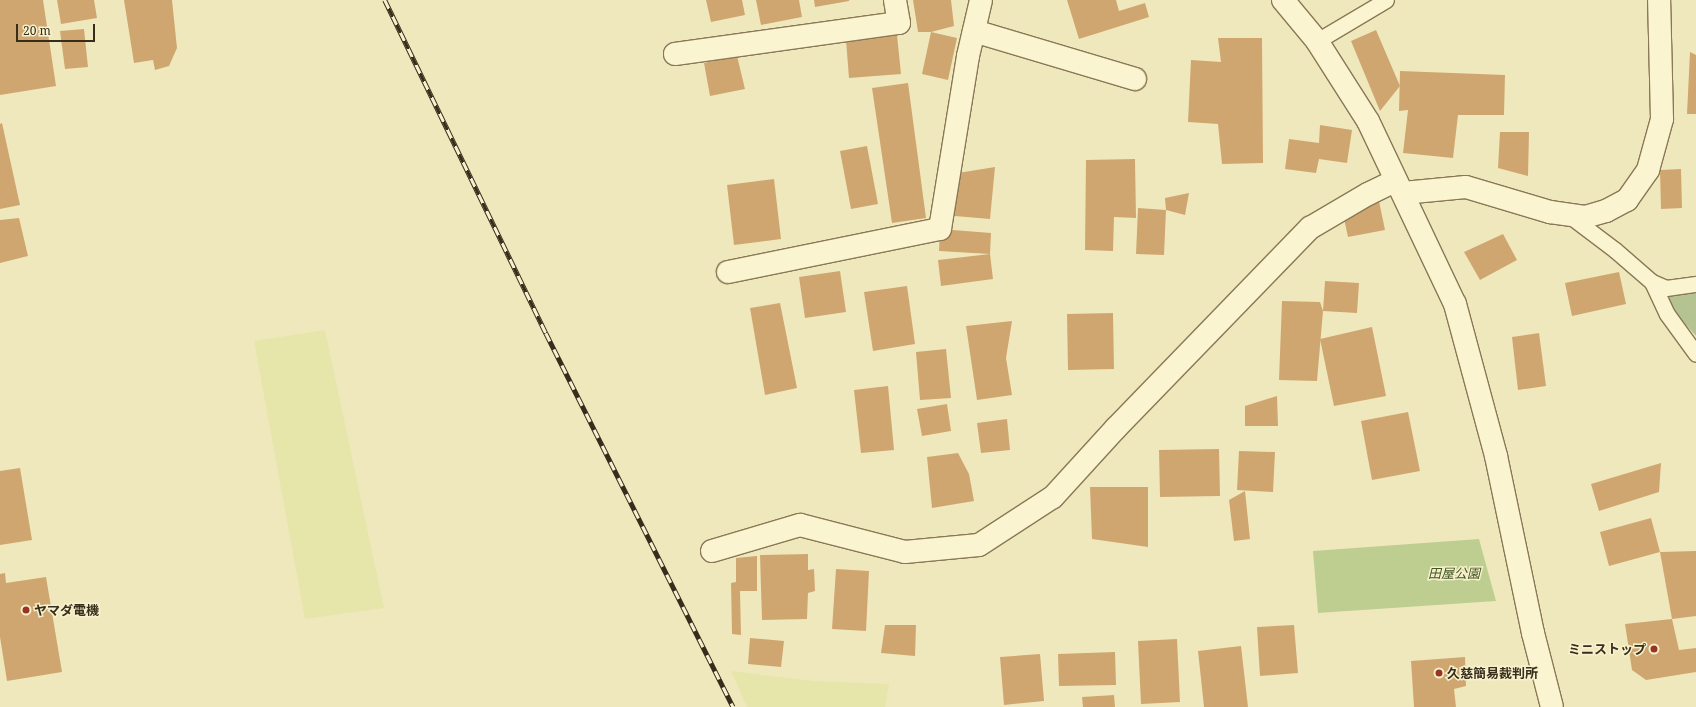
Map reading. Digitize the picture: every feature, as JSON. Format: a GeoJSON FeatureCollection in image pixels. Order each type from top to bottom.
{"type":"FeatureCollection","features":[{"type":"Feature","properties":{"kind":"street"},"geometry":{"type":"LineString","coordinates":[[676,54],[898,23],[895,0]]}},
{"type":"Feature","properties":{"kind":"street"},"geometry":{"type":"LineString","coordinates":[[728,272],[940,230],[974,31],[981,0]]}},
{"type":"Feature","properties":{"kind":"street"},"geometry":{"type":"LineString","coordinates":[[1283,0],[1317,41],[1368,121],[1455,304],[1496,456],[1533,633],[1552,707]]}},
{"type":"Feature","properties":{"kind":"street"},"geometry":{"type":"LineString","coordinates":[[712,552],[800,525],[905,552],[979,544],[1053,497],[1116,428],[1310,228],[1368,194],[1399,187],[1466,187],[1550,212],[1585,216],[1606,211],[1627,200],[1648,170],[1662,119],[1658,0]]}},
{"type":"Feature","properties":{"kind":"street"},"geometry":{"type":"LineString","coordinates":[[974,31],[1135,79]]}},
{"type":"Feature","properties":{"kind":"lane"},"geometry":{"type":"LineString","coordinates":[[1317,41],[1386,0]]}},
{"type":"Feature","properties":{"kind":"lane"},"geometry":{"type":"LineString","coordinates":[[1568,214],[1615,250],[1652,282],[1666,288],[1696,284]]}},
{"type":"Feature","properties":{"kind":"lane"},"geometry":{"type":"LineString","coordinates":[[1652,282],[1667,314],[1696,354]]}},
{"type":"Feature","properties":{"kind":"shaded area"},"geometry":{"type":"Polygon","coordinates":[[[325,330],[384,608],[305,619],[254,341],[325,330]]]}},
{"type":"Feature","properties":{"kind":"shaded area"},"geometry":{"type":"Polygon","coordinates":[[[731,671],[814,681],[889,684],[885,707],[747,707],[731,671]]]}},
{"type":"Feature","properties":{"kind":"green space"},"geometry":{"type":"Polygon","coordinates":[[[1696,292],[1696,336],[1660,296],[1696,292]]]}},
{"type":"Feature","properties":{"kind":"green space","name":"田屋公園"},"geometry":{"type":"Polygon","coordinates":[[[1479,539],[1496,601],[1318,613],[1313,551],[1479,539]]]}},
{"type":"Feature","properties":{"kind":"building"},"geometry":{"type":"Polygon","coordinates":[[[0,0],[43,0],[56,86],[0,95],[0,0]]]}},
{"type":"Feature","properties":{"kind":"building"},"geometry":{"type":"Polygon","coordinates":[[[57,0],[94,0],[97,18],[61,24],[57,0]]]}},
{"type":"Feature","properties":{"kind":"building"},"geometry":{"type":"Polygon","coordinates":[[[124,0],[172,0],[177,48],[169,66],[155,70],[153,60],[134,63],[124,0]]]}},
{"type":"Feature","properties":{"kind":"building"},"geometry":{"type":"Polygon","coordinates":[[[706,0],[742,0],[745,15],[711,22],[706,0]]]}},
{"type":"Feature","properties":{"kind":"building"},"geometry":{"type":"Polygon","coordinates":[[[756,0],[799,0],[802,17],[761,25],[756,0]]]}},
{"type":"Feature","properties":{"kind":"building"},"geometry":{"type":"Polygon","coordinates":[[[814,0],[849,0],[849,1],[815,7],[814,0]]]}},
{"type":"Feature","properties":{"kind":"building"},"geometry":{"type":"Polygon","coordinates":[[[913,0],[951,0],[954,26],[931,32],[918,32],[913,0]]]}},
{"type":"Feature","properties":{"kind":"building"},"geometry":{"type":"Polygon","coordinates":[[[1067,0],[1116,0],[1119,11],[1145,3],[1149,17],[1079,39],[1067,0]]]}},
{"type":"Feature","properties":{"kind":"building"},"geometry":{"type":"Polygon","coordinates":[[[84,29],[88,67],[65,69],[60,31],[84,29]]]}},
{"type":"Feature","properties":{"kind":"building"},"geometry":{"type":"Polygon","coordinates":[[[1376,30],[1400,86],[1380,111],[1351,41],[1376,30]]]}},
{"type":"Feature","properties":{"kind":"building"},"geometry":{"type":"Polygon","coordinates":[[[931,32],[957,38],[948,80],[922,74],[931,32]]]}},
{"type":"Feature","properties":{"kind":"building"},"geometry":{"type":"Polygon","coordinates":[[[897,35],[901,74],[849,78],[846,40],[897,35]]]}},
{"type":"Feature","properties":{"kind":"building"},"geometry":{"type":"Polygon","coordinates":[[[1218,38],[1262,38],[1263,163],[1222,164],[1218,124],[1188,122],[1191,60],[1221,62],[1218,38]]]}},
{"type":"Feature","properties":{"kind":"building"},"geometry":{"type":"Polygon","coordinates":[[[1690,52],[1696,55],[1696,114],[1687,114],[1690,52]]]}},
{"type":"Feature","properties":{"kind":"building"},"geometry":{"type":"Polygon","coordinates":[[[737,56],[745,89],[710,96],[704,63],[737,56]]]}},
{"type":"Feature","properties":{"kind":"building"},"geometry":{"type":"Polygon","coordinates":[[[1400,71],[1505,75],[1504,115],[1458,115],[1453,158],[1403,153],[1408,110],[1399,111],[1400,71]]]}},
{"type":"Feature","properties":{"kind":"building"},"geometry":{"type":"Polygon","coordinates":[[[908,83],[926,218],[892,223],[872,88],[908,83]]]}},
{"type":"Feature","properties":{"kind":"building"},"geometry":{"type":"Polygon","coordinates":[[[2,123],[20,205],[0,209],[0,124],[2,123]]]}},
{"type":"Feature","properties":{"kind":"building"},"geometry":{"type":"Polygon","coordinates":[[[1320,125],[1352,130],[1347,163],[1319,159],[1316,173],[1285,169],[1289,139],[1319,143],[1320,125]]]}},
{"type":"Feature","properties":{"kind":"building"},"geometry":{"type":"Polygon","coordinates":[[[1500,132],[1529,132],[1528,176],[1498,168],[1500,132]]]}},
{"type":"Feature","properties":{"kind":"building"},"geometry":{"type":"Polygon","coordinates":[[[867,146],[878,204],[851,209],[840,151],[867,146]]]}},
{"type":"Feature","properties":{"kind":"building"},"geometry":{"type":"Polygon","coordinates":[[[1135,159],[1136,218],[1114,217],[1113,251],[1085,250],[1086,160],[1135,159]]]}},
{"type":"Feature","properties":{"kind":"building"},"geometry":{"type":"Polygon","coordinates":[[[995,167],[990,219],[943,215],[958,173],[995,167]]]}},
{"type":"Feature","properties":{"kind":"building"},"geometry":{"type":"Polygon","coordinates":[[[1681,169],[1682,208],[1661,209],[1660,170],[1681,169]]]}},
{"type":"Feature","properties":{"kind":"building"},"geometry":{"type":"Polygon","coordinates":[[[774,179],[781,239],[734,245],[727,185],[774,179]]]}},
{"type":"Feature","properties":{"kind":"building"},"geometry":{"type":"Polygon","coordinates":[[[1189,193],[1185,215],[1166,210],[1165,198],[1189,193]]]}},
{"type":"Feature","properties":{"kind":"building"},"geometry":{"type":"Polygon","coordinates":[[[1379,201],[1385,230],[1348,237],[1342,209],[1379,201]]]}},
{"type":"Feature","properties":{"kind":"building"},"geometry":{"type":"Polygon","coordinates":[[[1138,208],[1166,210],[1164,255],[1136,254],[1138,208]]]}},
{"type":"Feature","properties":{"kind":"building"},"geometry":{"type":"Polygon","coordinates":[[[19,218],[28,256],[0,263],[0,220],[19,218]]]}},
{"type":"Feature","properties":{"kind":"building"},"geometry":{"type":"Polygon","coordinates":[[[940,229],[991,233],[990,254],[939,251],[940,229]]]}},
{"type":"Feature","properties":{"kind":"building"},"geometry":{"type":"Polygon","coordinates":[[[1503,234],[1517,260],[1480,280],[1464,252],[1503,234]]]}},
{"type":"Feature","properties":{"kind":"building"},"geometry":{"type":"Polygon","coordinates":[[[990,254],[993,279],[941,286],[938,260],[990,254]]]}},
{"type":"Feature","properties":{"kind":"building"},"geometry":{"type":"Polygon","coordinates":[[[840,271],[846,312],[805,318],[799,277],[840,271]]]}},
{"type":"Feature","properties":{"kind":"building"},"geometry":{"type":"Polygon","coordinates":[[[1619,272],[1626,304],[1572,316],[1565,283],[1619,272]]]}},
{"type":"Feature","properties":{"kind":"building"},"geometry":{"type":"Polygon","coordinates":[[[1325,281],[1359,283],[1357,313],[1323,311],[1325,281]]]}},
{"type":"Feature","properties":{"kind":"building"},"geometry":{"type":"Polygon","coordinates":[[[907,286],[915,344],[873,351],[864,292],[907,286]]]}},
{"type":"Feature","properties":{"kind":"building"},"geometry":{"type":"Polygon","coordinates":[[[1282,301],[1320,302],[1323,311],[1317,381],[1279,380],[1282,301]]]}},
{"type":"Feature","properties":{"kind":"building"},"geometry":{"type":"Polygon","coordinates":[[[780,303],[797,388],[765,395],[750,308],[780,303]]]}},
{"type":"Feature","properties":{"kind":"building"},"geometry":{"type":"Polygon","coordinates":[[[1113,313],[1114,369],[1068,370],[1067,314],[1113,313]]]}},
{"type":"Feature","properties":{"kind":"building"},"geometry":{"type":"Polygon","coordinates":[[[1012,321],[1006,358],[1012,395],[977,400],[966,326],[1012,321]]]}},
{"type":"Feature","properties":{"kind":"building"},"geometry":{"type":"Polygon","coordinates":[[[1372,327],[1386,396],[1334,406],[1320,339],[1372,327]]]}},
{"type":"Feature","properties":{"kind":"building"},"geometry":{"type":"Polygon","coordinates":[[[1539,333],[1546,386],[1518,390],[1512,337],[1539,333]]]}},
{"type":"Feature","properties":{"kind":"building"},"geometry":{"type":"Polygon","coordinates":[[[946,349],[951,398],[920,400],[916,352],[946,349]]]}},
{"type":"Feature","properties":{"kind":"building"},"geometry":{"type":"Polygon","coordinates":[[[888,386],[894,450],[861,453],[854,390],[888,386]]]}},
{"type":"Feature","properties":{"kind":"building"},"geometry":{"type":"Polygon","coordinates":[[[1277,396],[1278,426],[1245,426],[1245,406],[1277,396]]]}},
{"type":"Feature","properties":{"kind":"building"},"geometry":{"type":"Polygon","coordinates":[[[947,404],[951,431],[922,436],[917,409],[947,404]]]}},
{"type":"Feature","properties":{"kind":"building"},"geometry":{"type":"Polygon","coordinates":[[[1408,412],[1420,471],[1372,480],[1361,421],[1408,412]]]}},
{"type":"Feature","properties":{"kind":"building"},"geometry":{"type":"Polygon","coordinates":[[[1007,419],[1010,450],[981,453],[977,423],[1007,419]]]}},
{"type":"Feature","properties":{"kind":"building"},"geometry":{"type":"Polygon","coordinates":[[[1219,449],[1220,496],[1160,497],[1159,450],[1219,449]]]}},
{"type":"Feature","properties":{"kind":"building"},"geometry":{"type":"Polygon","coordinates":[[[1239,451],[1275,452],[1273,492],[1237,490],[1239,451]]]}},
{"type":"Feature","properties":{"kind":"building"},"geometry":{"type":"Polygon","coordinates":[[[958,453],[969,474],[974,501],[932,508],[927,457],[958,453]]]}},
{"type":"Feature","properties":{"kind":"building"},"geometry":{"type":"Polygon","coordinates":[[[1661,463],[1659,492],[1599,511],[1591,484],[1661,463]]]}},
{"type":"Feature","properties":{"kind":"building"},"geometry":{"type":"Polygon","coordinates":[[[20,468],[32,540],[0,545],[0,471],[20,468]]]}},
{"type":"Feature","properties":{"kind":"building"},"geometry":{"type":"Polygon","coordinates":[[[1090,487],[1148,487],[1148,547],[1092,539],[1090,487]]]}},
{"type":"Feature","properties":{"kind":"building"},"geometry":{"type":"Polygon","coordinates":[[[1245,491],[1250,539],[1234,541],[1229,500],[1245,491]]]}},
{"type":"Feature","properties":{"kind":"building"},"geometry":{"type":"Polygon","coordinates":[[[1651,518],[1660,552],[1609,566],[1600,532],[1651,518]]]}},
{"type":"Feature","properties":{"kind":"building"},"geometry":{"type":"Polygon","coordinates":[[[1696,551],[1696,616],[1672,619],[1660,552],[1696,551]]]}},
{"type":"Feature","properties":{"kind":"building"},"geometry":{"type":"Polygon","coordinates":[[[808,554],[808,570],[814,569],[815,591],[808,593],[807,619],[762,620],[760,555],[808,554]]]}},
{"type":"Feature","properties":{"kind":"building"},"geometry":{"type":"Polygon","coordinates":[[[757,556],[757,591],[740,591],[741,635],[732,634],[731,583],[736,582],[736,558],[757,556]]]}},
{"type":"Feature","properties":{"kind":"building"},"geometry":{"type":"Polygon","coordinates":[[[836,569],[869,571],[866,631],[832,629],[836,569]]]}},
{"type":"Feature","properties":{"kind":"building","name":"ヤマダ電機"},"geometry":{"type":"Polygon","coordinates":[[[5,573],[6,583],[46,577],[62,672],[7,681],[0,637],[0,574],[5,573]]]}},
{"type":"Feature","properties":{"kind":"building","name":"ミニストップ"},"geometry":{"type":"Polygon","coordinates":[[[1672,619],[1679,650],[1696,648],[1696,672],[1646,680],[1632,670],[1625,624],[1672,619]]]}},
{"type":"Feature","properties":{"kind":"building"},"geometry":{"type":"Polygon","coordinates":[[[885,625],[916,625],[915,656],[881,653],[885,625]]]}},
{"type":"Feature","properties":{"kind":"building"},"geometry":{"type":"Polygon","coordinates":[[[1294,625],[1298,673],[1260,676],[1257,627],[1294,625]]]}},
{"type":"Feature","properties":{"kind":"building"},"geometry":{"type":"Polygon","coordinates":[[[750,638],[784,641],[781,667],[748,664],[750,638]]]}},
{"type":"Feature","properties":{"kind":"building"},"geometry":{"type":"Polygon","coordinates":[[[1177,639],[1180,702],[1141,704],[1138,641],[1177,639]]]}},
{"type":"Feature","properties":{"kind":"building"},"geometry":{"type":"Polygon","coordinates":[[[1241,646],[1248,707],[1204,707],[1198,651],[1241,646]]]}},
{"type":"Feature","properties":{"kind":"building"},"geometry":{"type":"Polygon","coordinates":[[[1115,652],[1116,685],[1059,686],[1058,654],[1115,652]]]}},
{"type":"Feature","properties":{"kind":"building"},"geometry":{"type":"Polygon","coordinates":[[[1040,654],[1044,701],[1004,705],[1000,657],[1040,654]]]}},
{"type":"Feature","properties":{"kind":"building","name":"久慈簡易裁判所"},"geometry":{"type":"Polygon","coordinates":[[[1465,657],[1466,686],[1454,689],[1456,707],[1414,707],[1411,661],[1465,657]]]}},
{"type":"Feature","properties":{"kind":"building"},"geometry":{"type":"Polygon","coordinates":[[[1114,695],[1115,707],[1083,707],[1082,697],[1114,695]]]}},
{"type":"Feature","properties":{"kind":"railway"},"geometry":{"type":"LineString","coordinates":[[385,0],[546,333],[733,707]]}},
{"type":"Feature","properties":{"kind":"place","name":"ヤマダ電機"},"geometry":{"type":"Point","coordinates":[26,610]}},
{"type":"Feature","properties":{"kind":"place","name":"ミニストップ"},"geometry":{"type":"Point","coordinates":[1654,649]}},
{"type":"Feature","properties":{"kind":"place","name":"久慈簡易裁判所"},"geometry":{"type":"Point","coordinates":[1439,673]}}]}
